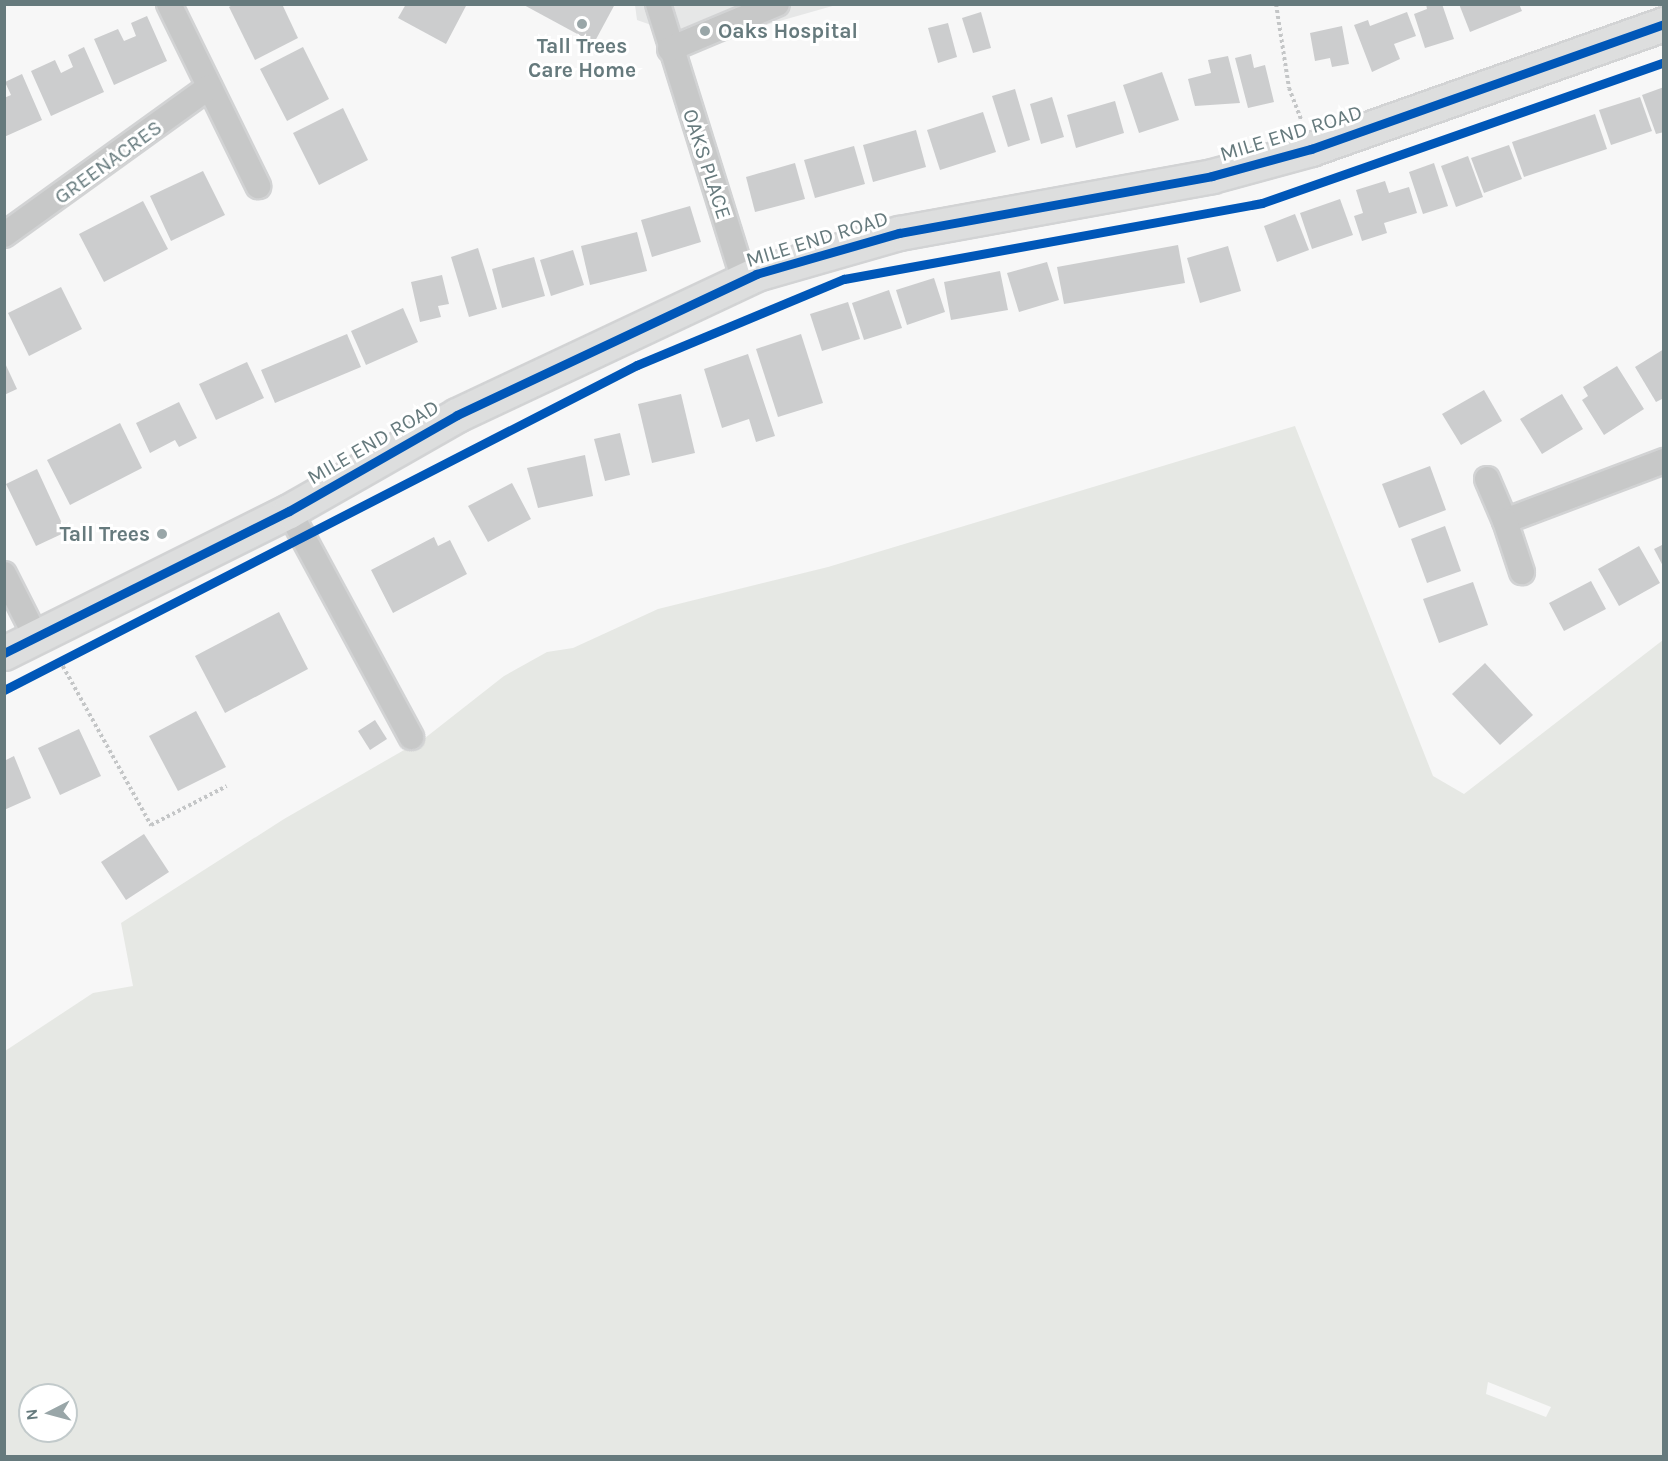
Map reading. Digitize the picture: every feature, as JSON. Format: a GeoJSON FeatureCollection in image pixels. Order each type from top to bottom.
{"type":"FeatureCollection","features":[{"type":"Feature","properties":{"kind":"street"},"geometry":{"type":"LineString","coordinates":[[169,4],[258,186]]}},
{"type":"Feature","properties":{"kind":"street","name":"OAKS PLACE"},"geometry":{"type":"LineString","coordinates":[[658,4],[744,280]]}},
{"type":"Feature","properties":{"kind":"street"},"geometry":{"type":"LineString","coordinates":[[670,48],[777,4]]}},
{"type":"Feature","properties":{"kind":"street","name":"MILE END ROAD"},"geometry":{"type":"LineString","coordinates":[[4,654],[289,511],[457,415],[744,280],[899,233],[1212,176],[1311,149],[1664,24]]}},
{"type":"Feature","properties":{"kind":"street","name":"GREENACRES"},"geometry":{"type":"LineString","coordinates":[[4,235],[209,87]]}},
{"type":"Feature","properties":{"kind":"street"},"geometry":{"type":"LineString","coordinates":[[1505,521],[1664,461]]}},
{"type":"Feature","properties":{"kind":"street"},"geometry":{"type":"LineString","coordinates":[[1487,479],[1505,521],[1522,572]]}},
{"type":"Feature","properties":{"kind":"street"},"geometry":{"type":"LineString","coordinates":[[289,511],[411,737]]}},
{"type":"Feature","properties":{"kind":"street"},"geometry":{"type":"LineString","coordinates":[[4,574],[36,637]]}},
{"type":"Feature","properties":{"kind":"path"},"geometry":{"type":"LineString","coordinates":[[1276,4],[1289,88],[1311,149]]}},
{"type":"Feature","properties":{"kind":"path"},"geometry":{"type":"LineString","coordinates":[[51,666],[70,656]]}},
{"type":"Feature","properties":{"kind":"path"},"geometry":{"type":"LineString","coordinates":[[60,661],[151,825],[227,786]]}},
{"type":"Feature","properties":{"kind":"shaded area","name":"Oaks Hospital"},"geometry":{"type":"Polygon","coordinates":[[[635,5],[836,5],[702,43],[637,20],[635,5]]]}},
{"type":"Feature","properties":{"kind":"shaded area"},"geometry":{"type":"Polygon","coordinates":[[[1295,426],[1433,776],[1464,794],[1663,640],[1663,1456],[5,1456],[5,1051],[93,993],[133,986],[121,923],[284,819],[425,738],[504,676],[547,652],[573,648],[658,609],[828,567],[1295,426]],[[1488,1382],[1486,1394],[1546,1417],[1551,1407],[1488,1382]]]}},
{"type":"Feature","properties":{"kind":"building"},"geometry":{"type":"Polygon","coordinates":[[[234,4],[282,4],[298,38],[255,60],[229,7],[234,4]]]}},
{"type":"Feature","properties":{"kind":"building"},"geometry":{"type":"Polygon","coordinates":[[[406,4],[467,4],[446,44],[398,18],[406,4]]]}},
{"type":"Feature","properties":{"kind":"building","name":"Tall Trees Care Home"},"geometry":{"type":"Polygon","coordinates":[[[522,4],[615,4],[594,43],[522,4]]]}},
{"type":"Feature","properties":{"kind":"building"},"geometry":{"type":"Polygon","coordinates":[[[1426,4],[1442,4],[1454,39],[1425,48],[1414,14],[1427,9],[1426,4]]]}},
{"type":"Feature","properties":{"kind":"building"},"geometry":{"type":"Polygon","coordinates":[[[1459,4],[1519,4],[1522,11],[1470,32],[1459,4]]]}},
{"type":"Feature","properties":{"kind":"building"},"geometry":{"type":"Polygon","coordinates":[[[981,12],[991,48],[973,53],[962,18],[981,12]]]}},
{"type":"Feature","properties":{"kind":"building"},"geometry":{"type":"Polygon","coordinates":[[[1407,12],[1416,36],[1394,44],[1400,59],[1372,72],[1354,25],[1368,20],[1370,26],[1407,12]]]}},
{"type":"Feature","properties":{"kind":"building"},"geometry":{"type":"Polygon","coordinates":[[[147,16],[167,61],[114,85],[94,39],[118,29],[124,41],[136,36],[131,23],[147,16]]]}},
{"type":"Feature","properties":{"kind":"building"},"geometry":{"type":"Polygon","coordinates":[[[948,23],[957,57],[938,63],[928,28],[948,23]]]}},
{"type":"Feature","properties":{"kind":"building"},"geometry":{"type":"Polygon","coordinates":[[[1342,26],[1349,64],[1332,67],[1330,58],[1315,61],[1310,33],[1342,26]]]}},
{"type":"Feature","properties":{"kind":"building"},"geometry":{"type":"Polygon","coordinates":[[[84,47],[104,92],[51,116],[31,71],[55,60],[61,73],[73,67],[68,55],[84,47]]]}},
{"type":"Feature","properties":{"kind":"building"},"geometry":{"type":"Polygon","coordinates":[[[303,47],[329,99],[287,121],[260,69],[303,47]]]}},
{"type":"Feature","properties":{"kind":"building"},"geometry":{"type":"Polygon","coordinates":[[[1251,54],[1254,68],[1265,65],[1274,102],[1248,108],[1235,58],[1251,54]]]}},
{"type":"Feature","properties":{"kind":"building"},"geometry":{"type":"Polygon","coordinates":[[[1228,56],[1240,103],[1195,106],[1188,79],[1211,73],[1208,60],[1228,56]]]}},
{"type":"Feature","properties":{"kind":"building"},"geometry":{"type":"Polygon","coordinates":[[[1162,72],[1179,120],[1139,133],[1123,85],[1162,72]]]}},
{"type":"Feature","properties":{"kind":"building"},"geometry":{"type":"Polygon","coordinates":[[[22,74],[42,120],[4,137],[4,98],[11,95],[5,82],[22,74]]]}},
{"type":"Feature","properties":{"kind":"building"},"geometry":{"type":"Polygon","coordinates":[[[1664,87],[1664,132],[1656,134],[1642,95],[1664,87]]]}},
{"type":"Feature","properties":{"kind":"building"},"geometry":{"type":"Polygon","coordinates":[[[1015,89],[1030,140],[1008,147],[992,96],[1015,89]]]}},
{"type":"Feature","properties":{"kind":"building"},"geometry":{"type":"Polygon","coordinates":[[[1052,97],[1064,137],[1041,144],[1030,104],[1052,97]]]}},
{"type":"Feature","properties":{"kind":"building"},"geometry":{"type":"Polygon","coordinates":[[[1640,97],[1652,131],[1611,145],[1599,110],[1640,97]]]}},
{"type":"Feature","properties":{"kind":"building"},"geometry":{"type":"Polygon","coordinates":[[[1115,101],[1124,133],[1076,148],[1067,115],[1115,101]]]}},
{"type":"Feature","properties":{"kind":"building"},"geometry":{"type":"Polygon","coordinates":[[[343,108],[368,160],[319,185],[293,133],[343,108]]]}},
{"type":"Feature","properties":{"kind":"building"},"geometry":{"type":"Polygon","coordinates":[[[983,112],[996,152],[940,170],[927,130],[983,112]]]}},
{"type":"Feature","properties":{"kind":"building"},"geometry":{"type":"Polygon","coordinates":[[[1595,114],[1607,149],[1524,177],[1512,142],[1595,114]]]}},
{"type":"Feature","properties":{"kind":"building"},"geometry":{"type":"Polygon","coordinates":[[[916,130],[926,167],[873,182],[863,145],[916,130]]]}},
{"type":"Feature","properties":{"kind":"building"},"geometry":{"type":"Polygon","coordinates":[[[1509,145],[1522,179],[1484,193],[1471,158],[1509,145]]]}},
{"type":"Feature","properties":{"kind":"building"},"geometry":{"type":"Polygon","coordinates":[[[854,146],[865,184],[815,198],[804,160],[854,146]]]}},
{"type":"Feature","properties":{"kind":"building"},"geometry":{"type":"Polygon","coordinates":[[[1468,156],[1483,197],[1456,207],[1441,166],[1468,156]]]}},
{"type":"Feature","properties":{"kind":"building"},"geometry":{"type":"Polygon","coordinates":[[[795,163],[805,199],[755,212],[746,177],[795,163]]]}},
{"type":"Feature","properties":{"kind":"building"},"geometry":{"type":"Polygon","coordinates":[[[1434,163],[1448,206],[1423,214],[1409,172],[1434,163]]]}},
{"type":"Feature","properties":{"kind":"building"},"geometry":{"type":"Polygon","coordinates":[[[203,171],[225,215],[171,241],[150,196],[203,171]]]}},
{"type":"Feature","properties":{"kind":"building"},"geometry":{"type":"Polygon","coordinates":[[[1385,181],[1389,193],[1409,187],[1417,213],[1384,223],[1387,233],[1362,241],[1354,216],[1363,213],[1356,190],[1385,181]]]}},
{"type":"Feature","properties":{"kind":"building"},"geometry":{"type":"Polygon","coordinates":[[[1340,199],[1353,235],[1312,249],[1300,213],[1340,199]]]}},
{"type":"Feature","properties":{"kind":"building"},"geometry":{"type":"Polygon","coordinates":[[[143,201],[168,249],[104,282],[79,234],[143,201]]]}},
{"type":"Feature","properties":{"kind":"building"},"geometry":{"type":"Polygon","coordinates":[[[690,206],[701,242],[652,257],[641,220],[690,206]]]}},
{"type":"Feature","properties":{"kind":"building"},"geometry":{"type":"Polygon","coordinates":[[[1295,214],[1309,250],[1277,262],[1264,226],[1295,214]]]}},
{"type":"Feature","properties":{"kind":"building"},"geometry":{"type":"Polygon","coordinates":[[[637,232],[647,271],[590,285],[581,246],[637,232]]]}},
{"type":"Feature","properties":{"kind":"building"},"geometry":{"type":"Polygon","coordinates":[[[1178,245],[1185,283],[1064,304],[1057,267],[1178,245]]]}},
{"type":"Feature","properties":{"kind":"building"},"geometry":{"type":"Polygon","coordinates":[[[1228,246],[1241,291],[1200,303],[1187,258],[1228,246]]]}},
{"type":"Feature","properties":{"kind":"building"},"geometry":{"type":"Polygon","coordinates":[[[478,248],[497,309],[469,317],[451,257],[478,248]]]}},
{"type":"Feature","properties":{"kind":"building"},"geometry":{"type":"Polygon","coordinates":[[[573,250],[584,285],[551,296],[540,260],[573,250]]]}},
{"type":"Feature","properties":{"kind":"building"},"geometry":{"type":"Polygon","coordinates":[[[534,257],[545,296],[502,308],[492,269],[534,257]]]}},
{"type":"Feature","properties":{"kind":"building"},"geometry":{"type":"Polygon","coordinates":[[[1047,262],[1059,300],[1019,312],[1007,273],[1047,262]]]}},
{"type":"Feature","properties":{"kind":"building"},"geometry":{"type":"Polygon","coordinates":[[[1000,271],[1008,310],[951,320],[944,282],[1000,271]]]}},
{"type":"Feature","properties":{"kind":"building"},"geometry":{"type":"Polygon","coordinates":[[[442,275],[449,304],[438,306],[441,317],[420,322],[411,282],[442,275]]]}},
{"type":"Feature","properties":{"kind":"building"},"geometry":{"type":"Polygon","coordinates":[[[934,278],[945,312],[907,325],[896,290],[934,278]]]}},
{"type":"Feature","properties":{"kind":"building"},"geometry":{"type":"Polygon","coordinates":[[[61,287],[82,329],[29,356],[8,313],[61,287]]]}},
{"type":"Feature","properties":{"kind":"building"},"geometry":{"type":"Polygon","coordinates":[[[889,290],[902,328],[864,340],[852,303],[889,290]]]}},
{"type":"Feature","properties":{"kind":"building"},"geometry":{"type":"Polygon","coordinates":[[[848,302],[860,339],[822,351],[810,314],[848,302]]]}},
{"type":"Feature","properties":{"kind":"building"},"geometry":{"type":"Polygon","coordinates":[[[403,308],[418,342],[366,365],[351,331],[403,308]]]}},
{"type":"Feature","properties":{"kind":"building"},"geometry":{"type":"Polygon","coordinates":[[[347,334],[361,367],[275,403],[261,370],[347,334]]]}},
{"type":"Feature","properties":{"kind":"building"},"geometry":{"type":"Polygon","coordinates":[[[801,334],[823,403],[778,417],[756,349],[801,334]]]}},
{"type":"Feature","properties":{"kind":"building"},"geometry":{"type":"Polygon","coordinates":[[[1664,349],[1664,398],[1656,402],[1635,367],[1664,349]]]}},
{"type":"Feature","properties":{"kind":"building"},"geometry":{"type":"Polygon","coordinates":[[[748,354],[775,436],[756,442],[749,419],[722,428],[704,369],[748,354]]]}},
{"type":"Feature","properties":{"kind":"building"},"geometry":{"type":"Polygon","coordinates":[[[4,361],[17,389],[4,395],[4,361]]]}},
{"type":"Feature","properties":{"kind":"building"},"geometry":{"type":"Polygon","coordinates":[[[247,362],[264,398],[216,420],[199,384],[247,362]]]}},
{"type":"Feature","properties":{"kind":"building"},"geometry":{"type":"Polygon","coordinates":[[[1617,366],[1644,409],[1604,435],[1582,400],[1588,396],[1583,387],[1617,366]]]}},
{"type":"Feature","properties":{"kind":"building"},"geometry":{"type":"Polygon","coordinates":[[[1484,390],[1502,421],[1461,445],[1442,414],[1484,390]]]}},
{"type":"Feature","properties":{"kind":"building"},"geometry":{"type":"Polygon","coordinates":[[[681,394],[695,453],[652,463],[638,404],[681,394]]]}},
{"type":"Feature","properties":{"kind":"building"},"geometry":{"type":"Polygon","coordinates":[[[1562,394],[1583,429],[1542,454],[1520,419],[1562,394]]]}},
{"type":"Feature","properties":{"kind":"building"},"geometry":{"type":"Polygon","coordinates":[[[179,402],[197,438],[179,447],[175,440],[150,453],[136,423],[179,402]]]}},
{"type":"Feature","properties":{"kind":"building"},"geometry":{"type":"Polygon","coordinates":[[[120,423],[142,468],[70,505],[47,460],[120,423]]]}},
{"type":"Feature","properties":{"kind":"building"},"geometry":{"type":"Polygon","coordinates":[[[620,433],[630,475],[605,481],[594,439],[620,433]]]}},
{"type":"Feature","properties":{"kind":"building"},"geometry":{"type":"Polygon","coordinates":[[[585,455],[593,496],[538,508],[527,468],[585,455]]]}},
{"type":"Feature","properties":{"kind":"building"},"geometry":{"type":"Polygon","coordinates":[[[1430,466],[1446,510],[1399,528],[1382,484],[1430,466]]]}},
{"type":"Feature","properties":{"kind":"building"},"geometry":{"type":"Polygon","coordinates":[[[37,469],[66,532],[36,546],[6,484],[37,469]]]}},
{"type":"Feature","properties":{"kind":"building"},"geometry":{"type":"Polygon","coordinates":[[[512,483],[531,519],[488,542],[468,506],[512,483]]]}},
{"type":"Feature","properties":{"kind":"building"},"geometry":{"type":"Polygon","coordinates":[[[1445,526],[1461,571],[1427,583],[1411,539],[1445,526]]]}},
{"type":"Feature","properties":{"kind":"building"},"geometry":{"type":"Polygon","coordinates":[[[434,537],[438,546],[450,540],[467,574],[393,613],[371,570],[434,537]]]}},
{"type":"Feature","properties":{"kind":"building"},"geometry":{"type":"Polygon","coordinates":[[[1664,544],[1664,568],[1654,549],[1664,544]]]}},
{"type":"Feature","properties":{"kind":"building"},"geometry":{"type":"Polygon","coordinates":[[[1639,546],[1660,583],[1619,606],[1598,569],[1639,546]]]}},
{"type":"Feature","properties":{"kind":"building"},"geometry":{"type":"Polygon","coordinates":[[[1591,581],[1606,609],[1564,631],[1549,603],[1591,581]]]}},
{"type":"Feature","properties":{"kind":"building"},"geometry":{"type":"Polygon","coordinates":[[[1473,582],[1488,625],[1439,643],[1423,599],[1473,582]]]}},
{"type":"Feature","properties":{"kind":"building"},"geometry":{"type":"Polygon","coordinates":[[[279,612],[308,669],[225,713],[195,656],[279,612]]]}},
{"type":"Feature","properties":{"kind":"building"},"geometry":{"type":"Polygon","coordinates":[[[1485,663],[1533,715],[1500,745],[1452,694],[1485,663]]]}},
{"type":"Feature","properties":{"kind":"building"},"geometry":{"type":"Polygon","coordinates":[[[196,711],[226,767],[178,791],[149,736],[196,711]]]}},
{"type":"Feature","properties":{"kind":"building"},"geometry":{"type":"Polygon","coordinates":[[[375,720],[387,739],[370,750],[358,731],[375,720]]]}},
{"type":"Feature","properties":{"kind":"building"},"geometry":{"type":"Polygon","coordinates":[[[79,729],[101,776],[60,795],[38,748],[79,729]]]}},
{"type":"Feature","properties":{"kind":"building"},"geometry":{"type":"Polygon","coordinates":[[[14,756],[31,798],[4,810],[4,761],[14,756]]]}},
{"type":"Feature","properties":{"kind":"building"},"geometry":{"type":"Polygon","coordinates":[[[144,834],[169,872],[126,900],[101,862],[144,834]]]}},
{"type":"Feature","properties":{"kind":"cycle path"},"geometry":{"type":"LineString","coordinates":[[4,653],[289,511],[457,415],[756,274],[899,233],[1212,176],[1311,149],[1664,24]]}},
{"type":"Feature","properties":{"kind":"cycle path"},"geometry":{"type":"LineString","coordinates":[[4,690],[637,365],[844,279],[1262,203],[1664,62]]}},
{"type":"Feature","properties":{"kind":"place","name":"Tall Trees Care Home"},"geometry":{"type":"Point","coordinates":[582,24]}},
{"type":"Feature","properties":{"kind":"place","name":"Oaks Hospital"},"geometry":{"type":"Point","coordinates":[705,31]}},
{"type":"Feature","properties":{"kind":"place","name":"Tall Trees"},"geometry":{"type":"Point","coordinates":[162,534]}}]}
